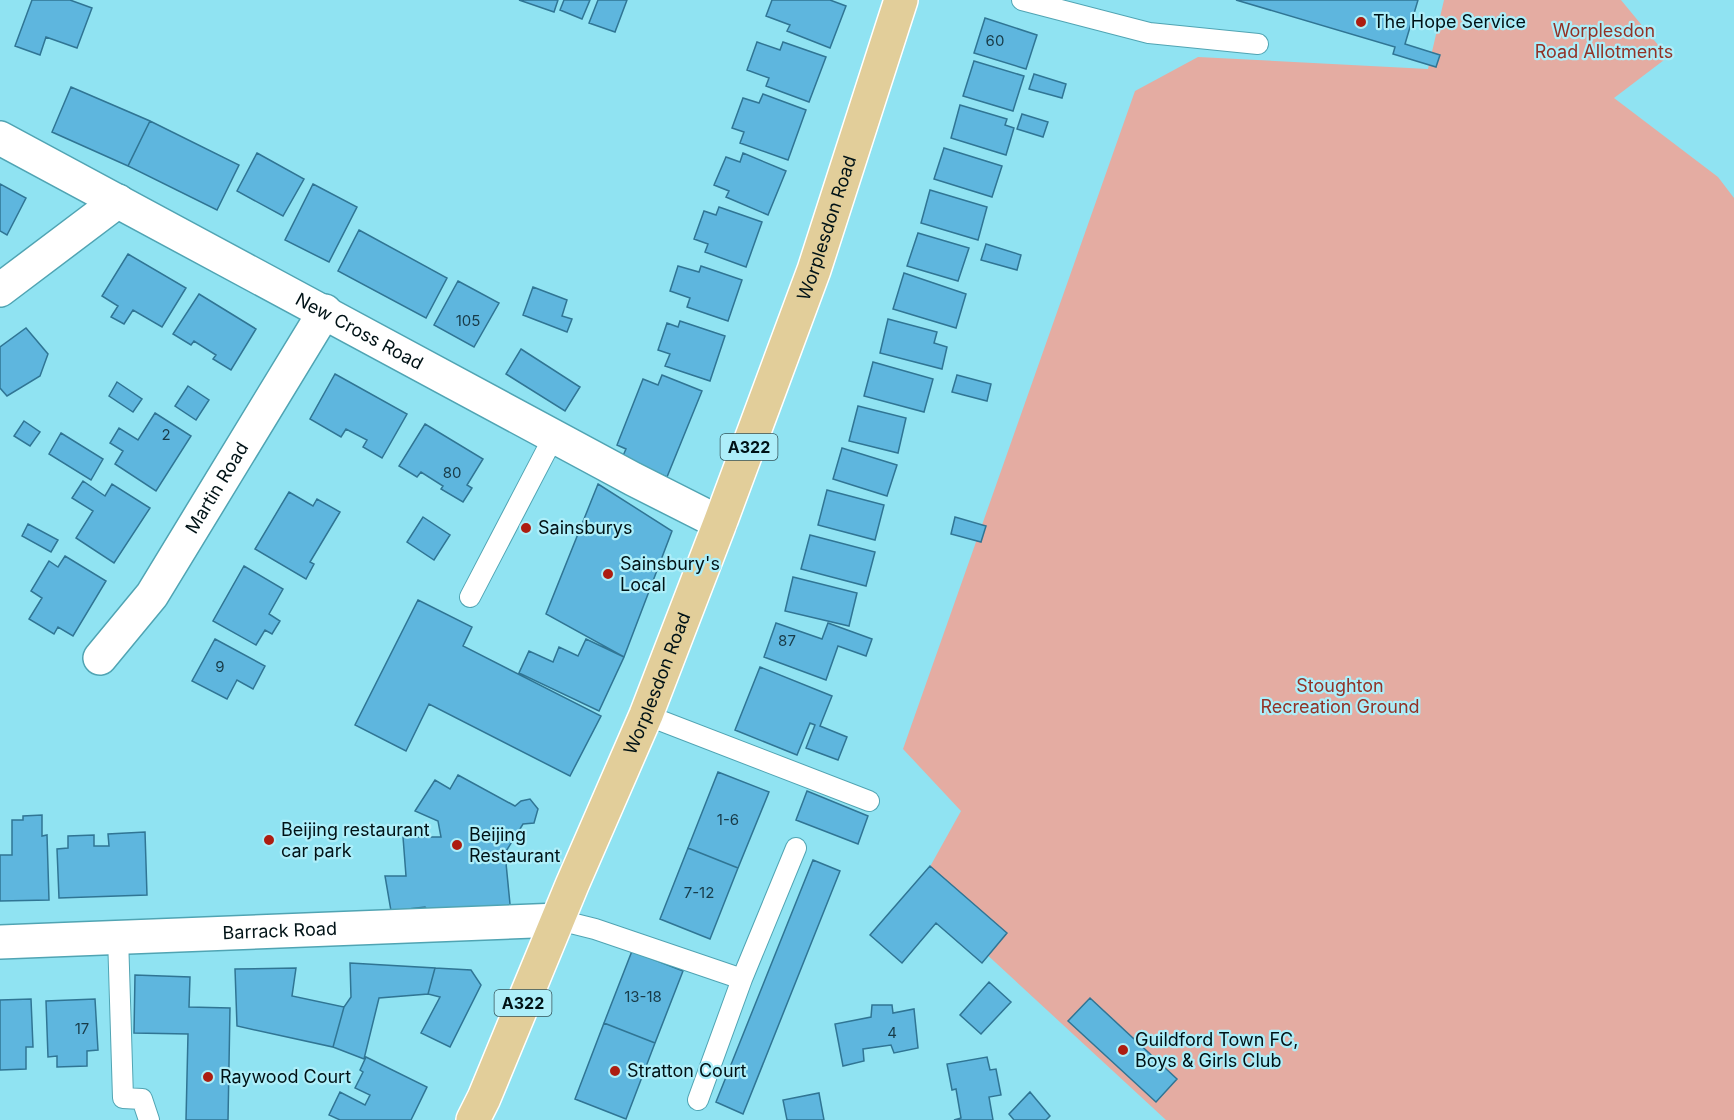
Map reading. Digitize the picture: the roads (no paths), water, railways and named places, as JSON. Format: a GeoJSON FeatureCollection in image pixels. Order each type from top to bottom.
{"type":"FeatureCollection","features":[{"type":"Feature","properties":{"kind":"main road","name":"Worplesdon Road"},"geometry":{"type":"LineString","coordinates":[[483,1113],[572,885],[646,715],[720,523],[814,270],[900,0]]}},
{"type":"Feature","properties":{"kind":"street","name":"New Cross Road"},"geometry":{"type":"LineString","coordinates":[[0,138],[720,523]]}},
{"type":"Feature","properties":{"kind":"street"},"geometry":{"type":"LineString","coordinates":[[0,290],[118,201]]}},
{"type":"Feature","properties":{"kind":"street","name":"Martin Road"},"geometry":{"type":"LineString","coordinates":[[100,658],[152,595],[325,311]]}},
{"type":"Feature","properties":{"kind":"street","name":"Barrack Road"},"geometry":{"type":"LineString","coordinates":[[0,942],[559,920]]}},
{"type":"Feature","properties":{"kind":"lane"},"geometry":{"type":"LineString","coordinates":[[1022,0],[1149,33],[1258,44]]}},
{"type":"Feature","properties":{"kind":"lane"},"geometry":{"type":"LineString","coordinates":[[470,597],[554,436]]}},
{"type":"Feature","properties":{"kind":"lane"},"geometry":{"type":"LineString","coordinates":[[646,715],[869,801]]}},
{"type":"Feature","properties":{"kind":"lane"},"geometry":{"type":"LineString","coordinates":[[698,1100],[742,979],[795,848]]}},
{"type":"Feature","properties":{"kind":"lane"},"geometry":{"type":"LineString","coordinates":[[559,920],[595,929],[742,979]]}},
{"type":"Feature","properties":{"kind":"lane"},"geometry":{"type":"LineString","coordinates":[[118,936],[123,1098],[142,1099],[149,1120]]}},
{"type":"Feature","properties":{"kind":"place","name":"The Hope Service"},"geometry":{"type":"Point","coordinates":[1361,22]}},
{"type":"Feature","properties":{"kind":"place","name":"Sainsburys"},"geometry":{"type":"Point","coordinates":[526,528]}},
{"type":"Feature","properties":{"kind":"place","name":"Sainsbury's Local"},"geometry":{"type":"Point","coordinates":[608,574]}},
{"type":"Feature","properties":{"kind":"place","name":"Beijing restaurant car park"},"geometry":{"type":"Point","coordinates":[269,840]}},
{"type":"Feature","properties":{"kind":"place","name":"Beijing Restaurant"},"geometry":{"type":"Point","coordinates":[457,845]}},
{"type":"Feature","properties":{"kind":"place","name":"Guildford Town FC, Boys & Girls Club"},"geometry":{"type":"Point","coordinates":[1123,1050]}},
{"type":"Feature","properties":{"kind":"place","name":"Stratton Court"},"geometry":{"type":"Point","coordinates":[615,1071]}},
{"type":"Feature","properties":{"kind":"place","name":"Raywood Court"},"geometry":{"type":"Point","coordinates":[208,1077]}},
{"type":"Feature","properties":{"kind":"park label","name":"Worplesdon Road Allotments"},"geometry":{"type":"Point","coordinates":[1604,42]}},
{"type":"Feature","properties":{"kind":"park label","name":"Stoughton Recreation Ground"},"geometry":{"type":"Point","coordinates":[1340,696]}}]}
